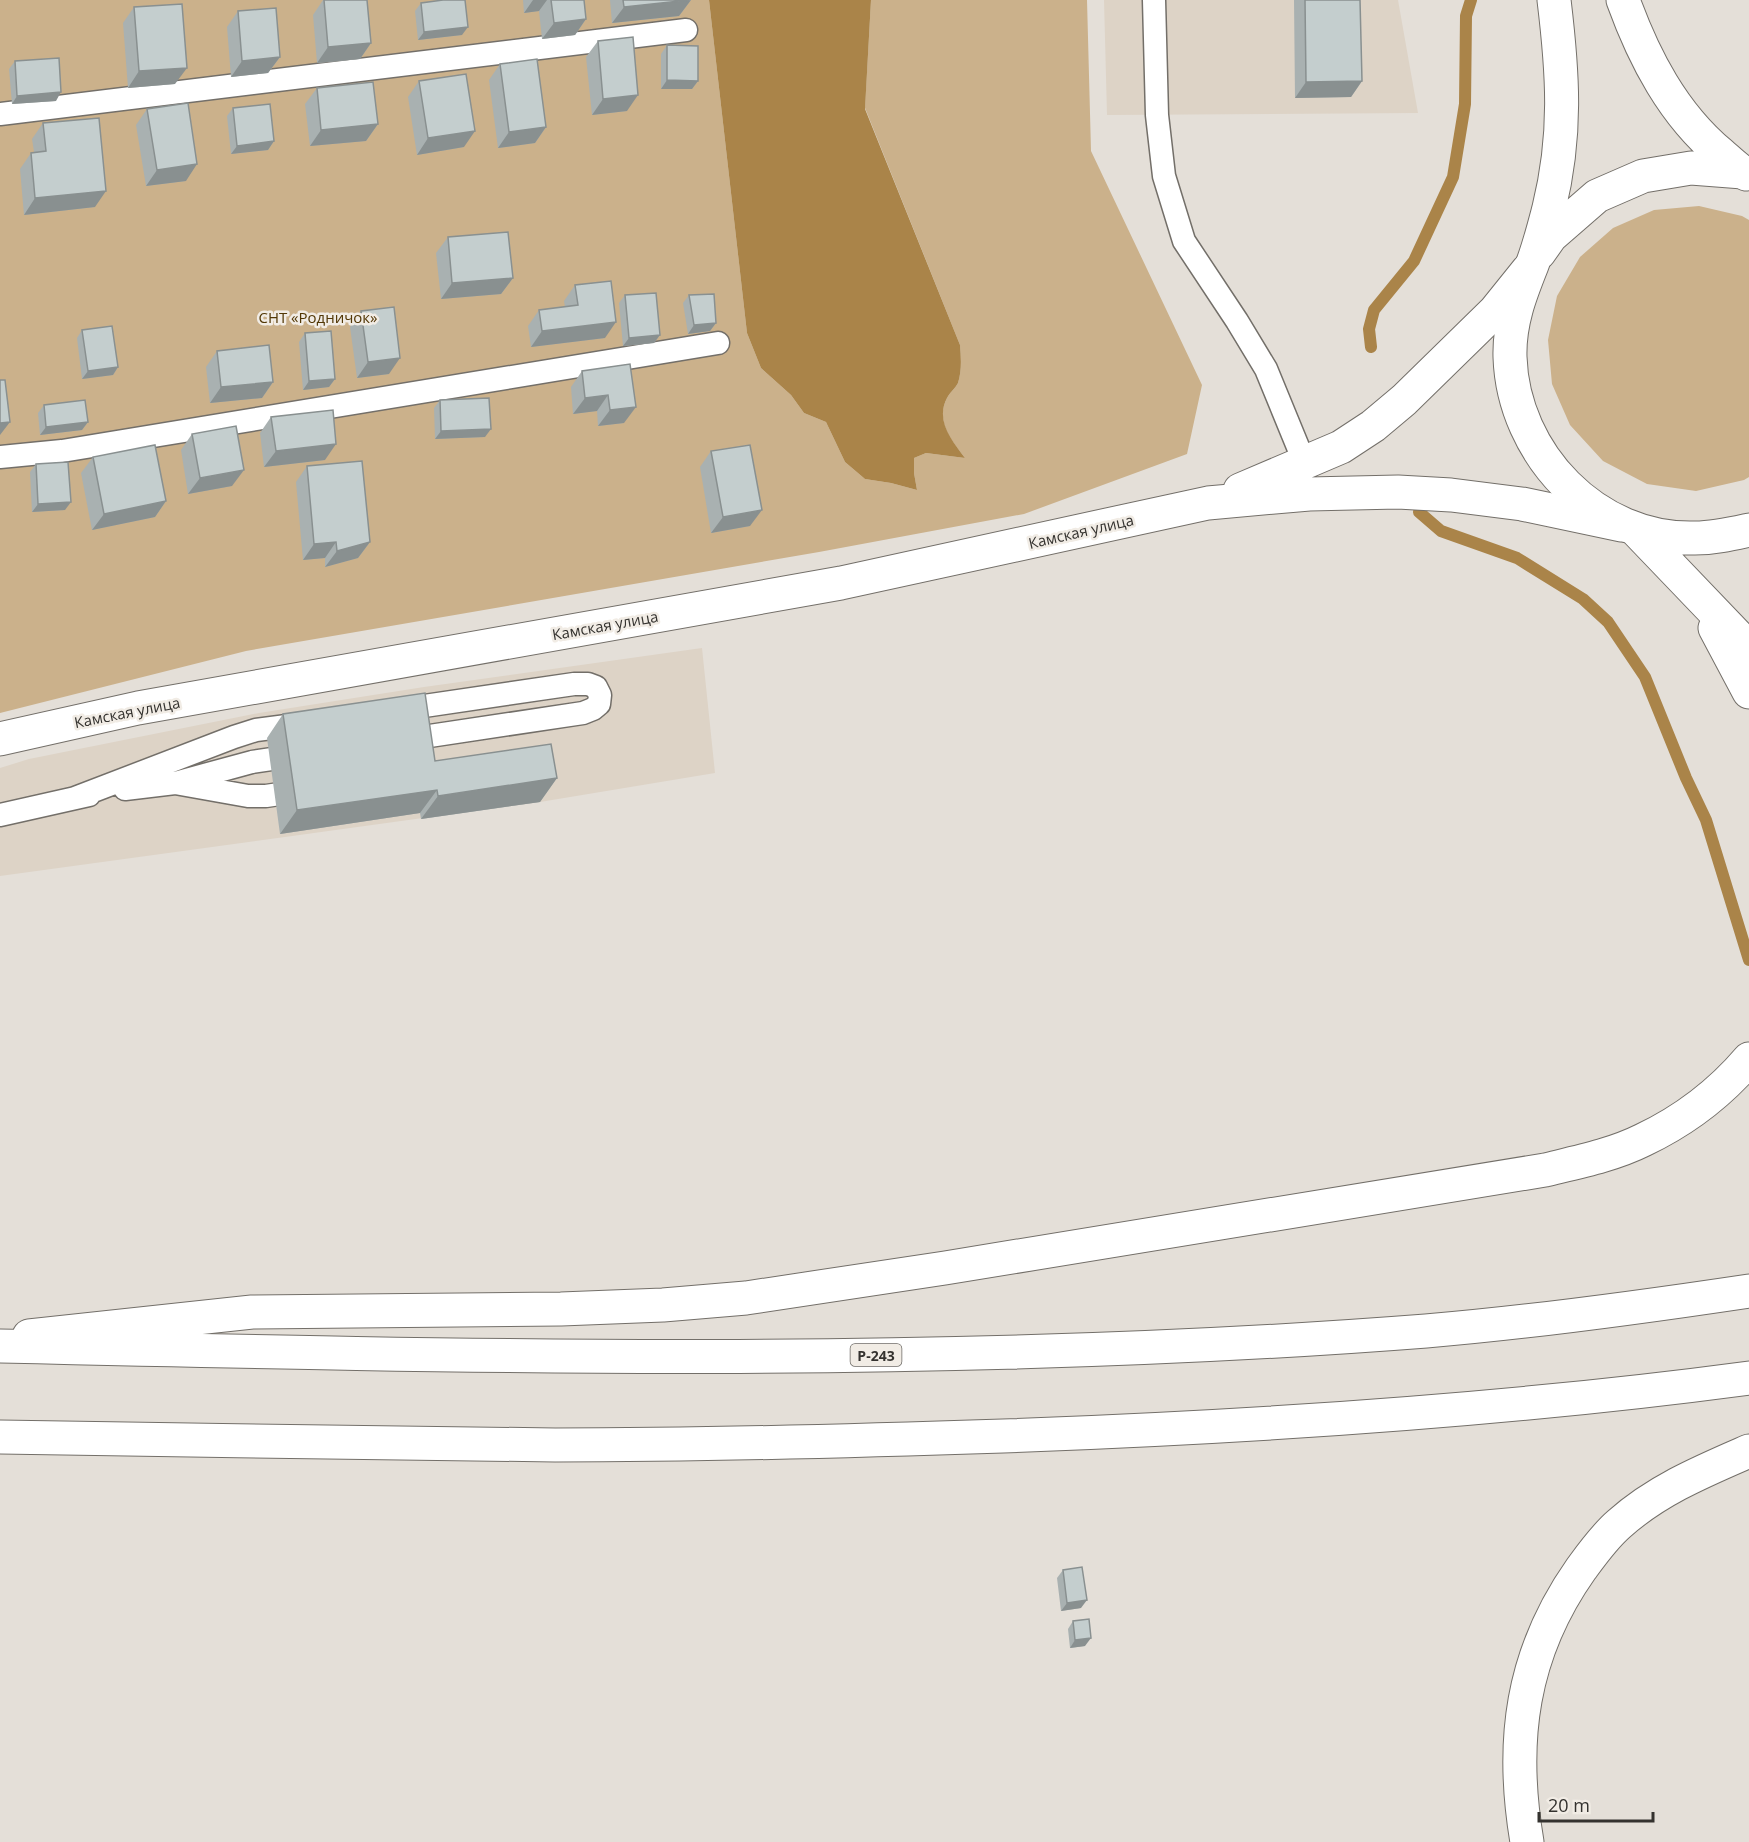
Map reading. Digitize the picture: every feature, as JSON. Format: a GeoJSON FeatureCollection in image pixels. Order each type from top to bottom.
{"type":"FeatureCollection","features":[{"type":"Feature","properties":{"kind":"main road"},"geometry":{"type":"LineString","coordinates":[[1554,0],[1562,64],[1563,113],[1549,206],[1512,324],[1510,357],[1513,389],[1522,420],[1537,449],[1556,475],[1580,498],[1606,516],[1634,528],[1749,648]]}},
{"type":"Feature","properties":{"kind":"main road"},"geometry":{"type":"LineString","coordinates":[[1623,0],[1634,31],[1652,69],[1680,111],[1705,140],[1747,173]]}},
{"type":"Feature","properties":{"kind":"main road"},"geometry":{"type":"LineString","coordinates":[[1208,503],[1305,464],[1341,447],[1373,426],[1404,400],[1495,310],[1533,263],[1551,236],[1597,196],[1643,176],[1691,168],[1747,173]]}},
{"type":"Feature","properties":{"kind":"main road"},"geometry":{"type":"LineString","coordinates":[[1208,503],[1309,494],[1398,492],[1451,495],[1522,504],[1663,535],[1693,538],[1723,536],[1749,530]]}},
{"type":"Feature","properties":{"kind":"main road","name":"Камская улица"},"geometry":{"type":"LineString","coordinates":[[0,739],[138,708],[841,583],[1208,503]]}},
{"type":"Feature","properties":{"kind":"main road"},"geometry":{"type":"LineString","coordinates":[[1694,590],[1749,692]]}},
{"type":"Feature","properties":{"kind":"main road"},"geometry":{"type":"LineString","coordinates":[[0,1339],[252,1312],[561,1309],[663,1305],[746,1298],[945,1268],[1545,1170],[1599,1156],[1642,1141],[1674,1123],[1714,1096],[1749,1059]]}},
{"type":"Feature","properties":{"kind":"main road","name":"Р-243"},"geometry":{"type":"LineString","coordinates":[[0,1346],[557,1358],[736,1358],[994,1353],[1218,1343],[1429,1330],[1548,1318],[1749,1292]]}},
{"type":"Feature","properties":{"kind":"main road"},"geometry":{"type":"LineString","coordinates":[[0,1437],[556,1444],[912,1439],[1337,1420],[1575,1399],[1749,1378]]}},
{"type":"Feature","properties":{"kind":"main road"},"geometry":{"type":"LineString","coordinates":[[1527,1842],[1520,1803],[1519,1750],[1524,1698],[1541,1640],[1563,1594],[1618,1524],[1685,1478],[1749,1451]]}},
{"type":"Feature","properties":{"kind":"lane"},"geometry":{"type":"LineString","coordinates":[[1154,0],[1157,115],[1164,176],[1184,241],[1266,369],[1305,464]]}},
{"type":"Feature","properties":{"kind":"lane"},"geometry":{"type":"LineString","coordinates":[[0,114],[686,30]]}},
{"type":"Feature","properties":{"kind":"lane"},"geometry":{"type":"LineString","coordinates":[[0,457],[62,451],[718,343]]}},
{"type":"Feature","properties":{"kind":"lane"},"geometry":{"type":"LineString","coordinates":[[373,713],[574,684],[588,684],[596,687],[600,695],[599,704],[583,713],[381,743]]}},
{"type":"Feature","properties":{"kind":"lane"},"geometry":{"type":"LineString","coordinates":[[75,798],[255,730],[326,720]]}},
{"type":"Feature","properties":{"kind":"lane"},"geometry":{"type":"LineString","coordinates":[[0,815],[114,790],[175,783],[252,762],[322,752]]}},
{"type":"Feature","properties":{"kind":"lane"},"geometry":{"type":"LineString","coordinates":[[175,783],[248,796],[266,796],[324,788]]}},
{"type":"Feature","properties":{"kind":"shaded area"},"geometry":{"type":"Polygon","coordinates":[[[709,0],[871,0],[865,109],[960,345],[959,378],[957,385],[947,398],[943,415],[947,430],[965,458],[926,453],[914,458],[917,490],[865,479],[845,462],[826,422],[804,413],[791,395],[761,368],[747,333],[709,0]]]}},
{"type":"Feature","properties":{"kind":"shaded area"},"geometry":{"type":"Polygon","coordinates":[[[1104,0],[1398,0],[1418,113],[1107,115],[1104,0]]]}},
{"type":"Feature","properties":{"kind":"shaded area"},"geometry":{"type":"Polygon","coordinates":[[[702,648],[715,773],[540,802],[0,876],[0,768],[29,759],[259,713],[702,648]]]}},
{"type":"Feature","properties":{"kind":"green space","name":"СНТ «Родничок»"},"geometry":{"type":"Polygon","coordinates":[[[0,0],[709,0],[747,333],[761,368],[791,395],[804,413],[826,422],[845,462],[865,479],[917,490],[914,458],[926,453],[965,458],[946,430],[943,415],[947,398],[957,385],[959,378],[960,345],[865,108],[871,0],[1087,0],[1091,151],[1202,385],[1187,454],[1024,514],[819,552],[246,651],[0,713],[0,0]]]}},
{"type":"Feature","properties":{"kind":"green space"},"geometry":{"type":"Polygon","coordinates":[[[1699,206],[1742,216],[1749,220],[1749,477],[1696,491],[1647,484],[1603,461],[1570,425],[1552,384],[1548,340],[1557,296],[1580,257],[1613,228],[1654,210],[1699,206]]]}},
{"type":"Feature","properties":{"kind":"building"},"geometry":{"type":"Polygon","coordinates":[[[324,0],[367,0],[371,43],[328,47],[324,0]]]}},
{"type":"Feature","properties":{"kind":"building"},"geometry":{"type":"Polygon","coordinates":[[[465,0],[468,27],[424,32],[421,3],[465,0]]]}},
{"type":"Feature","properties":{"kind":"building"},"geometry":{"type":"Polygon","coordinates":[[[551,0],[584,0],[586,19],[554,23],[551,0]]]}},
{"type":"Feature","properties":{"kind":"building"},"geometry":{"type":"Polygon","coordinates":[[[623,0],[689,0],[624,7],[623,0]]]}},
{"type":"Feature","properties":{"kind":"building"},"geometry":{"type":"Polygon","coordinates":[[[1305,0],[1360,0],[1362,81],[1306,82],[1305,0]]]}},
{"type":"Feature","properties":{"kind":"building"},"geometry":{"type":"Polygon","coordinates":[[[182,4],[187,68],[139,71],[134,7],[182,4]]]}},
{"type":"Feature","properties":{"kind":"building"},"geometry":{"type":"Polygon","coordinates":[[[276,8],[280,57],[242,61],[238,11],[276,8]]]}},
{"type":"Feature","properties":{"kind":"building"},"geometry":{"type":"Polygon","coordinates":[[[633,37],[638,95],[603,99],[598,41],[633,37]]]}},
{"type":"Feature","properties":{"kind":"building"},"geometry":{"type":"Polygon","coordinates":[[[667,45],[698,46],[698,81],[667,80],[667,45]]]}},
{"type":"Feature","properties":{"kind":"building"},"geometry":{"type":"Polygon","coordinates":[[[59,58],[61,92],[17,96],[15,61],[59,58]]]}},
{"type":"Feature","properties":{"kind":"building"},"geometry":{"type":"Polygon","coordinates":[[[537,59],[546,127],[509,132],[500,64],[537,59]]]}},
{"type":"Feature","properties":{"kind":"building"},"geometry":{"type":"Polygon","coordinates":[[[466,74],[475,131],[428,138],[419,81],[466,74]]]}},
{"type":"Feature","properties":{"kind":"building"},"geometry":{"type":"Polygon","coordinates":[[[373,82],[378,124],[321,130],[317,88],[373,82]]]}},
{"type":"Feature","properties":{"kind":"building"},"geometry":{"type":"Polygon","coordinates":[[[188,103],[197,164],[157,170],[147,109],[188,103]]]}},
{"type":"Feature","properties":{"kind":"building"},"geometry":{"type":"Polygon","coordinates":[[[270,104],[274,141],[237,146],[233,108],[270,104]]]}},
{"type":"Feature","properties":{"kind":"building"},"geometry":{"type":"Polygon","coordinates":[[[99,118],[106,191],[35,198],[31,153],[46,151],[43,123],[99,118]]]}},
{"type":"Feature","properties":{"kind":"building"},"geometry":{"type":"Polygon","coordinates":[[[508,232],[513,278],[452,283],[448,237],[508,232]]]}},
{"type":"Feature","properties":{"kind":"building"},"geometry":{"type":"Polygon","coordinates":[[[611,281],[616,322],[542,331],[539,310],[578,305],[575,285],[611,281]]]}},
{"type":"Feature","properties":{"kind":"building"},"geometry":{"type":"Polygon","coordinates":[[[656,293],[660,335],[629,338],[625,295],[656,293]]]}},
{"type":"Feature","properties":{"kind":"building"},"geometry":{"type":"Polygon","coordinates":[[[714,294],[716,323],[694,325],[689,295],[714,294]]]}},
{"type":"Feature","properties":{"kind":"building"},"geometry":{"type":"Polygon","coordinates":[[[394,307],[400,358],[368,362],[361,311],[394,307]]]}},
{"type":"Feature","properties":{"kind":"building"},"geometry":{"type":"Polygon","coordinates":[[[112,326],[118,367],[88,371],[82,330],[112,326]]]}},
{"type":"Feature","properties":{"kind":"building"},"geometry":{"type":"Polygon","coordinates":[[[331,331],[335,379],[309,381],[305,333],[331,331]]]}},
{"type":"Feature","properties":{"kind":"building"},"geometry":{"type":"Polygon","coordinates":[[[269,345],[273,382],[221,387],[217,351],[269,345]]]}},
{"type":"Feature","properties":{"kind":"building"},"geometry":{"type":"Polygon","coordinates":[[[630,364],[636,407],[610,410],[608,395],[585,398],[582,371],[630,364]]]}},
{"type":"Feature","properties":{"kind":"building"},"geometry":{"type":"Polygon","coordinates":[[[0,380],[5,380],[10,422],[0,423],[0,380]]]}},
{"type":"Feature","properties":{"kind":"building"},"geometry":{"type":"Polygon","coordinates":[[[489,398],[491,429],[441,431],[440,400],[489,398]]]}},
{"type":"Feature","properties":{"kind":"building"},"geometry":{"type":"Polygon","coordinates":[[[85,400],[88,422],[46,427],[44,405],[85,400]]]}},
{"type":"Feature","properties":{"kind":"building"},"geometry":{"type":"Polygon","coordinates":[[[333,410],[336,444],[276,451],[271,417],[333,410]]]}},
{"type":"Feature","properties":{"kind":"building"},"geometry":{"type":"Polygon","coordinates":[[[236,426],[244,470],[200,478],[192,434],[236,426]]]}},
{"type":"Feature","properties":{"kind":"building"},"geometry":{"type":"Polygon","coordinates":[[[155,445],[166,501],[104,514],[93,457],[155,445]]]}},
{"type":"Feature","properties":{"kind":"building"},"geometry":{"type":"Polygon","coordinates":[[[750,445],[762,510],[723,517],[711,451],[750,445]]]}},
{"type":"Feature","properties":{"kind":"building"},"geometry":{"type":"Polygon","coordinates":[[[362,461],[370,542],[337,551],[336,542],[314,544],[307,466],[362,461]]]}},
{"type":"Feature","properties":{"kind":"building"},"geometry":{"type":"Polygon","coordinates":[[[68,462],[71,502],[38,504],[36,464],[68,462]]]}},
{"type":"Feature","properties":{"kind":"building"},"geometry":{"type":"Polygon","coordinates":[[[425,693],[435,761],[551,744],[557,778],[438,796],[437,790],[297,810],[283,714],[425,693]]]}},
{"type":"Feature","properties":{"kind":"building"},"geometry":{"type":"Polygon","coordinates":[[[1082,1567],[1087,1600],[1067,1603],[1063,1570],[1082,1567]]]}},
{"type":"Feature","properties":{"kind":"building"},"geometry":{"type":"Polygon","coordinates":[[[1089,1619],[1091,1638],[1075,1640],[1073,1621],[1089,1619]]]}},
{"type":"Feature","properties":{"kind":"waterway"},"geometry":{"type":"LineString","coordinates":[[1371,347],[1369,329],[1374,310],[1414,261],[1453,177],[1465,104],[1466,16],[1471,0]]}},
{"type":"Feature","properties":{"kind":"waterway"},"geometry":{"type":"LineString","coordinates":[[1419,512],[1441,531],[1517,558],[1583,599],[1608,622],[1645,677],[1686,778],[1706,820],[1749,960]]}}]}
